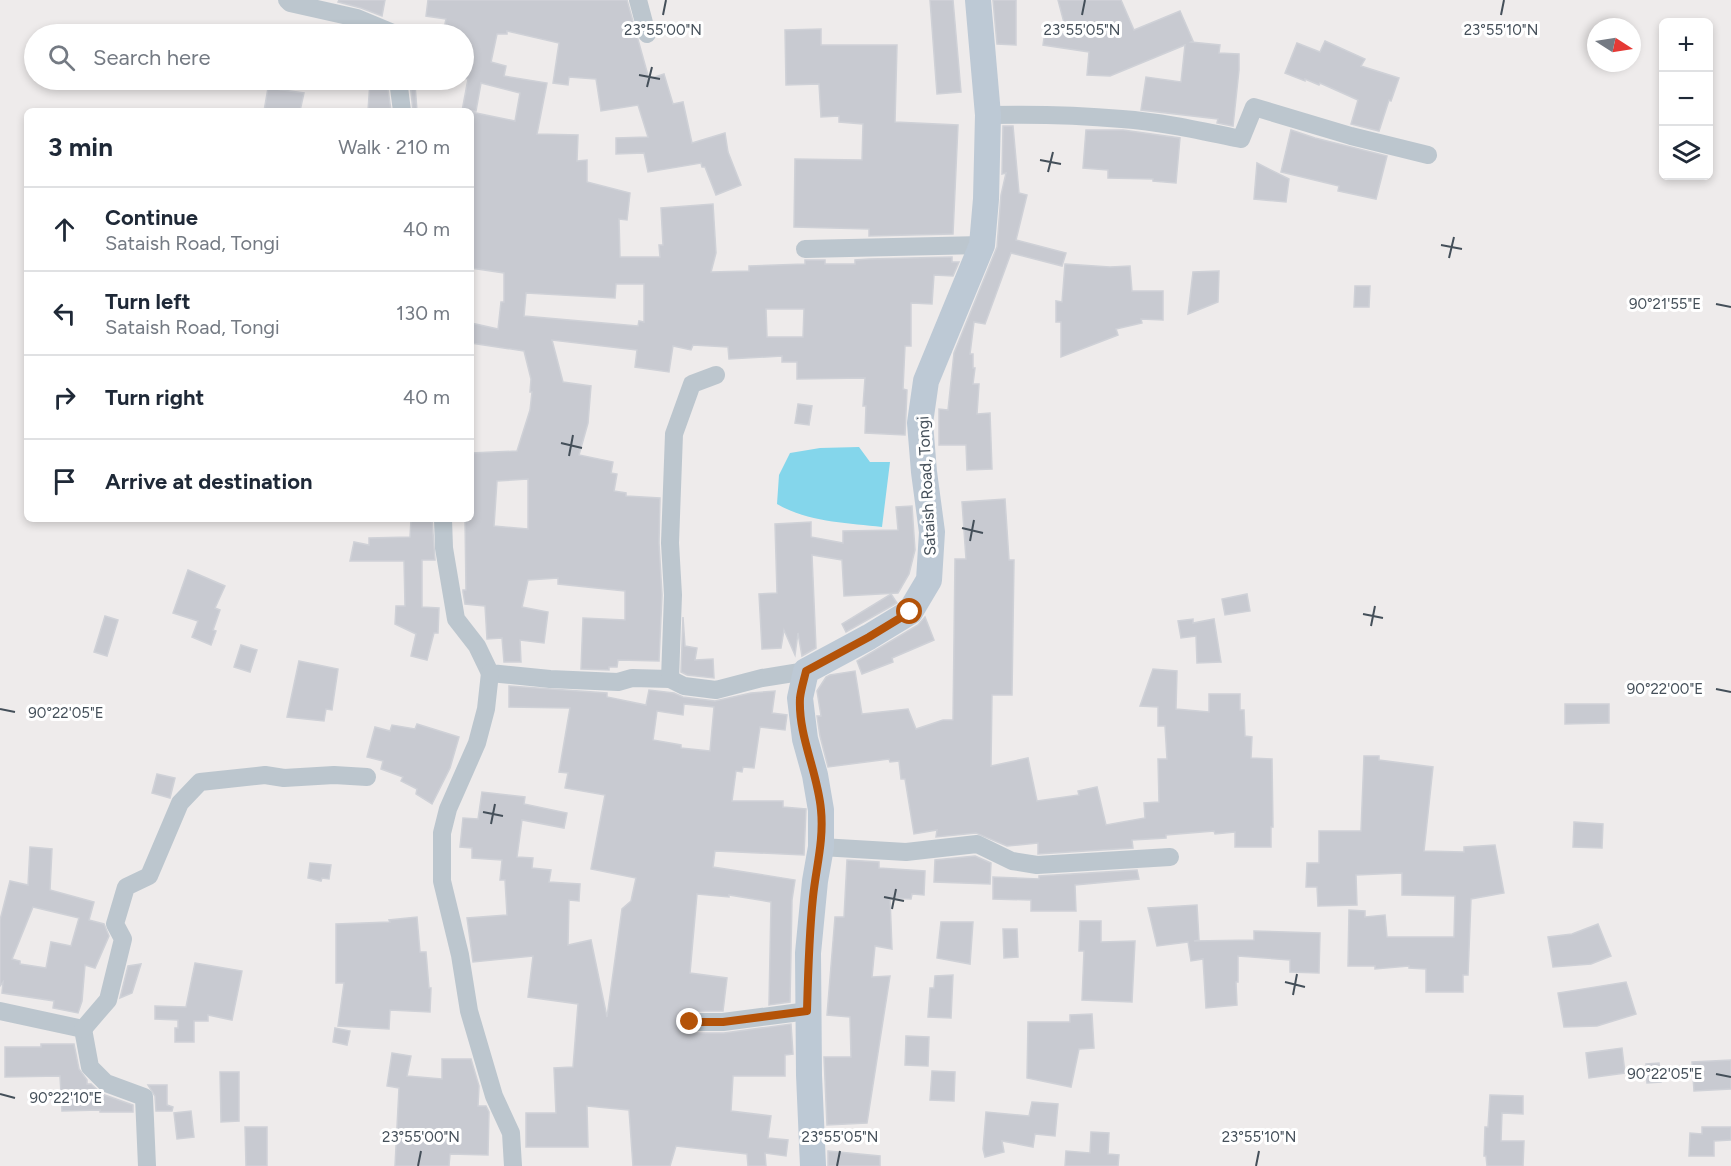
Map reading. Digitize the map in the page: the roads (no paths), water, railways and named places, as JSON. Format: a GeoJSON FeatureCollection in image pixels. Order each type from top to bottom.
{"type":"FeatureCollection","features":[{"type":"Feature","properties":{"kind":"street"},"geometry":{"type":"LineString","coordinates":[[287,0],[290,3],[357,18],[371,24]]}},
{"type":"Feature","properties":{"kind":"street"},"geometry":{"type":"LineString","coordinates":[[638,0],[647,34]]}},
{"type":"Feature","properties":{"kind":"street","name":"Sataish Road, Tongi"},"geometry":{"type":"LineString","coordinates":[[806,671],[910,612],[929,580],[932,532],[920,423],[926,381],[982,245],[986,199],[988,115],[978,0]]}},
{"type":"Feature","properties":{"kind":"street"},"geometry":{"type":"LineString","coordinates":[[399,90],[402,108]]}},
{"type":"Feature","properties":{"kind":"street"},"geometry":{"type":"LineString","coordinates":[[988,115],[1027,114],[1122,119],[1185,127],[1241,139],[1254,107],[1351,136],[1428,155]]}},
{"type":"Feature","properties":{"kind":"street"},"geometry":{"type":"LineString","coordinates":[[805,249],[982,245]]}},
{"type":"Feature","properties":{"kind":"street"},"geometry":{"type":"LineString","coordinates":[[670,679],[673,595],[670,543],[674,434],[692,384],[716,375]]}},
{"type":"Feature","properties":{"kind":"street"},"geometry":{"type":"LineString","coordinates":[[443,522],[444,548],[456,619],[477,646],[490,673],[486,709],[477,743],[448,809],[442,833],[442,881],[460,955],[469,1011],[494,1096],[511,1133],[513,1166]]}},
{"type":"Feature","properties":{"kind":"street"},"geometry":{"type":"LineString","coordinates":[[490,673],[618,682],[632,678],[670,679],[684,686],[716,690],[762,678],[806,671],[800,698],[805,739],[815,775],[821,810],[821,847],[809,942],[807,1011],[813,1166]]}},
{"type":"Feature","properties":{"kind":"street"},"geometry":{"type":"LineString","coordinates":[[83,1029],[108,1000],[123,939],[115,924],[126,887],[149,876],[180,802],[200,782],[266,775],[284,778],[334,775],[367,777]]}},
{"type":"Feature","properties":{"kind":"street"},"geometry":{"type":"LineString","coordinates":[[821,847],[906,852],[977,844],[1012,861],[1037,865],[1170,857]]}},
{"type":"Feature","properties":{"kind":"street"},"geometry":{"type":"LineString","coordinates":[[0,1011],[83,1029]]}},
{"type":"Feature","properties":{"kind":"street"},"geometry":{"type":"LineString","coordinates":[[690,1022],[734,1021],[807,1011]]}},
{"type":"Feature","properties":{"kind":"street"},"geometry":{"type":"LineString","coordinates":[[83,1029],[90,1067],[106,1083],[144,1097],[147,1166]]}},
{"type":"Feature","properties":{"kind":"water"},"geometry":{"type":"Polygon","coordinates":[[[859,447],[870,462],[890,462],[882,527],[815,518],[777,504],[779,475],[790,453],[820,448],[859,447]]]}}]}
